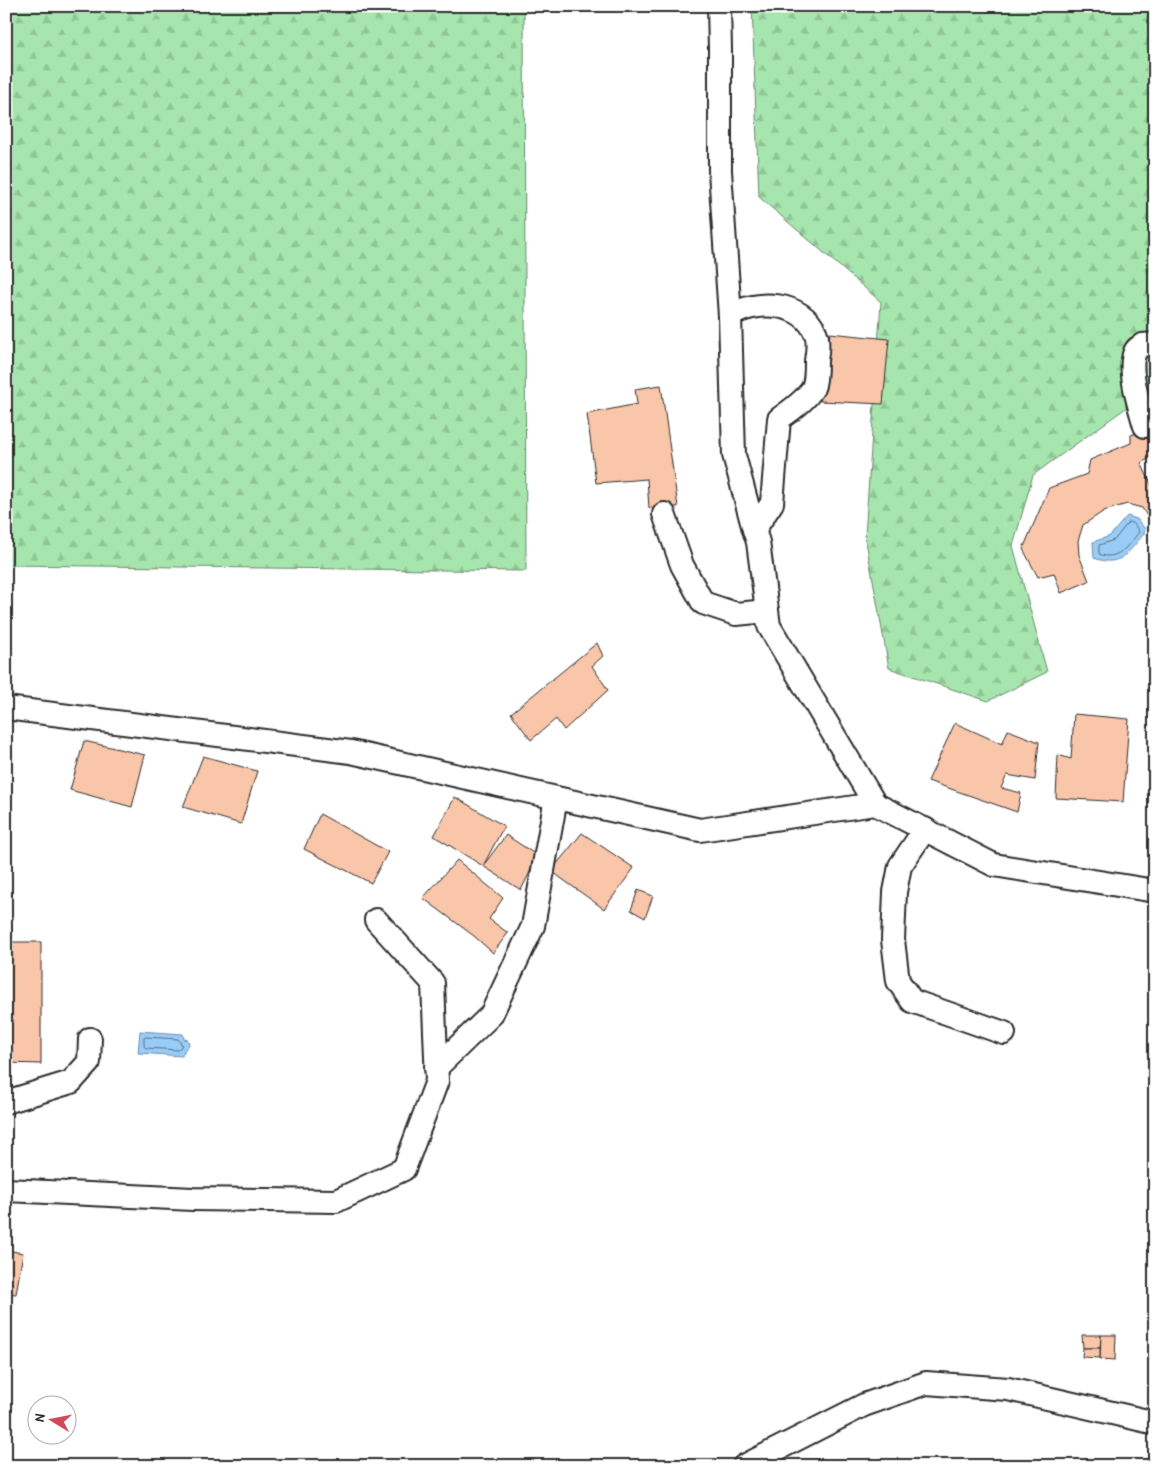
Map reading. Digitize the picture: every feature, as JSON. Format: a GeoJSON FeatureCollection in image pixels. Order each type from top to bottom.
{"type":"FeatureCollection","features":[{"type":"Feature","properties":{"kind":"street"},"geometry":{"type":"LineString","coordinates":[[718,6],[720,172],[730,316],[734,455],[758,542],[769,626],[875,804],[994,865],[1155,891]]}},
{"type":"Feature","properties":{"kind":"street"},"geometry":{"type":"LineString","coordinates":[[730,316],[740,310],[760,305],[788,308],[806,318],[817,335],[814,386],[799,404],[779,419],[772,503],[754,530]]}},
{"type":"Feature","properties":{"kind":"street"},"geometry":{"type":"LineString","coordinates":[[1145,426],[1137,400],[1132,372],[1135,351],[1142,345],[1155,344]]}},
{"type":"Feature","properties":{"kind":"street"},"geometry":{"type":"LineString","coordinates":[[664,514],[682,565],[704,603],[736,614],[767,611]]}},
{"type":"Feature","properties":{"kind":"street"},"geometry":{"type":"LineString","coordinates":[[6,708],[351,752],[700,830],[875,804]]}},
{"type":"Feature","properties":{"kind":"street"},"geometry":{"type":"LineString","coordinates":[[436,1068],[491,1015],[533,926],[556,798]]}},
{"type":"Feature","properties":{"kind":"street"},"geometry":{"type":"LineString","coordinates":[[925,829],[900,866],[895,892],[893,940],[898,981],[912,1001],[1004,1033]]}},
{"type":"Feature","properties":{"kind":"street"},"geometry":{"type":"LineString","coordinates":[[6,1190],[193,1198],[336,1200],[404,1170],[437,1081],[433,983],[376,920]]}},
{"type":"Feature","properties":{"kind":"street"},"geometry":{"type":"LineString","coordinates":[[6,1102],[72,1082],[90,1062],[90,1039]]}},
{"type":"Feature","properties":{"kind":"street"},"geometry":{"type":"LineString","coordinates":[[744,1466],[864,1405],[926,1383],[1008,1389],[1147,1422]]}},
{"type":"Feature","properties":{"kind":"green space"},"geometry":{"type":"Polygon","coordinates":[[[6,6],[524,6],[526,571],[6,565],[6,6]]]}},
{"type":"Feature","properties":{"kind":"green space"},"geometry":{"type":"Polygon","coordinates":[[[752,6],[1155,6],[1155,126],[1153,133],[1155,137],[1155,378],[1137,400],[1033,475],[1013,546],[1047,672],[988,701],[889,668],[865,536],[881,302],[759,197],[752,6]]]}},
{"type":"Feature","properties":{"kind":"water"},"geometry":{"type":"Polygon","coordinates":[[[1127,516],[1137,519],[1145,529],[1144,534],[1128,552],[1117,560],[1103,561],[1094,558],[1093,542],[1110,536],[1127,516]]]}},
{"type":"Feature","properties":{"kind":"water"},"geometry":{"type":"Polygon","coordinates":[[[140,1031],[183,1034],[184,1039],[188,1040],[189,1045],[182,1056],[138,1053],[140,1031]]]}},
{"type":"Feature","properties":{"kind":"building"},"geometry":{"type":"Polygon","coordinates":[[[830,333],[889,339],[883,404],[820,401],[830,333]]]}},
{"type":"Feature","properties":{"kind":"building"},"geometry":{"type":"Polygon","coordinates":[[[661,385],[678,507],[649,508],[647,479],[596,483],[587,414],[637,404],[635,389],[661,385]]]}},
{"type":"Feature","properties":{"kind":"building"},"geometry":{"type":"Polygon","coordinates":[[[1155,427],[1155,455],[1141,463],[1155,492],[1155,515],[1149,519],[1142,508],[1127,504],[1104,511],[1083,525],[1078,541],[1079,555],[1089,581],[1061,593],[1054,573],[1038,577],[1023,549],[1049,488],[1087,474],[1090,460],[1131,443],[1131,435],[1155,427]]]}},
{"type":"Feature","properties":{"kind":"building"},"geometry":{"type":"Polygon","coordinates":[[[597,643],[603,656],[592,666],[608,690],[564,730],[556,719],[531,740],[511,713],[597,643]]]}},
{"type":"Feature","properties":{"kind":"building"},"geometry":{"type":"Polygon","coordinates":[[[1074,714],[1129,719],[1123,802],[1056,798],[1058,755],[1071,759],[1074,714]]]}},
{"type":"Feature","properties":{"kind":"building"},"geometry":{"type":"Polygon","coordinates":[[[955,723],[1002,744],[1008,730],[1039,742],[1035,780],[1007,775],[1001,788],[1021,793],[1017,812],[928,781],[955,723]]]}},
{"type":"Feature","properties":{"kind":"building"},"geometry":{"type":"Polygon","coordinates":[[[84,741],[145,755],[132,807],[70,790],[84,741]]]}},
{"type":"Feature","properties":{"kind":"building"},"geometry":{"type":"Polygon","coordinates":[[[203,756],[257,771],[241,824],[183,807],[203,756]]]}},
{"type":"Feature","properties":{"kind":"building"},"geometry":{"type":"Polygon","coordinates":[[[455,797],[504,826],[483,866],[434,836],[455,797]]]}},
{"type":"Feature","properties":{"kind":"building"},"geometry":{"type":"Polygon","coordinates":[[[320,814],[388,852],[371,883],[304,849],[320,814]]]}},
{"type":"Feature","properties":{"kind":"building"},"geometry":{"type":"Polygon","coordinates":[[[582,833],[634,868],[604,909],[551,871],[582,833]]]}},
{"type":"Feature","properties":{"kind":"building"},"geometry":{"type":"Polygon","coordinates":[[[506,835],[538,856],[521,890],[483,866],[506,835]]]}},
{"type":"Feature","properties":{"kind":"building"},"geometry":{"type":"Polygon","coordinates":[[[457,860],[503,898],[489,919],[508,933],[493,953],[474,936],[423,898],[457,860]]]}},
{"type":"Feature","properties":{"kind":"building"},"geometry":{"type":"Polygon","coordinates":[[[638,890],[653,896],[645,918],[631,910],[638,890]]]}},
{"type":"Feature","properties":{"kind":"building"},"geometry":{"type":"Polygon","coordinates":[[[6,942],[41,942],[41,1064],[6,1063],[6,942]]]}},
{"type":"Feature","properties":{"kind":"building"},"geometry":{"type":"Polygon","coordinates":[[[6,1250],[23,1253],[16,1294],[6,1293],[6,1250]]]}},
{"type":"Feature","properties":{"kind":"building"},"geometry":{"type":"Polygon","coordinates":[[[1082,1335],[1101,1335],[1100,1348],[1083,1348],[1082,1335]]]}},
{"type":"Feature","properties":{"kind":"building"},"geometry":{"type":"Polygon","coordinates":[[[1101,1335],[1116,1335],[1115,1360],[1100,1359],[1101,1335]]]}},
{"type":"Feature","properties":{"kind":"building"},"geometry":{"type":"Polygon","coordinates":[[[1083,1348],[1100,1348],[1100,1358],[1082,1357],[1083,1348]]]}}]}
